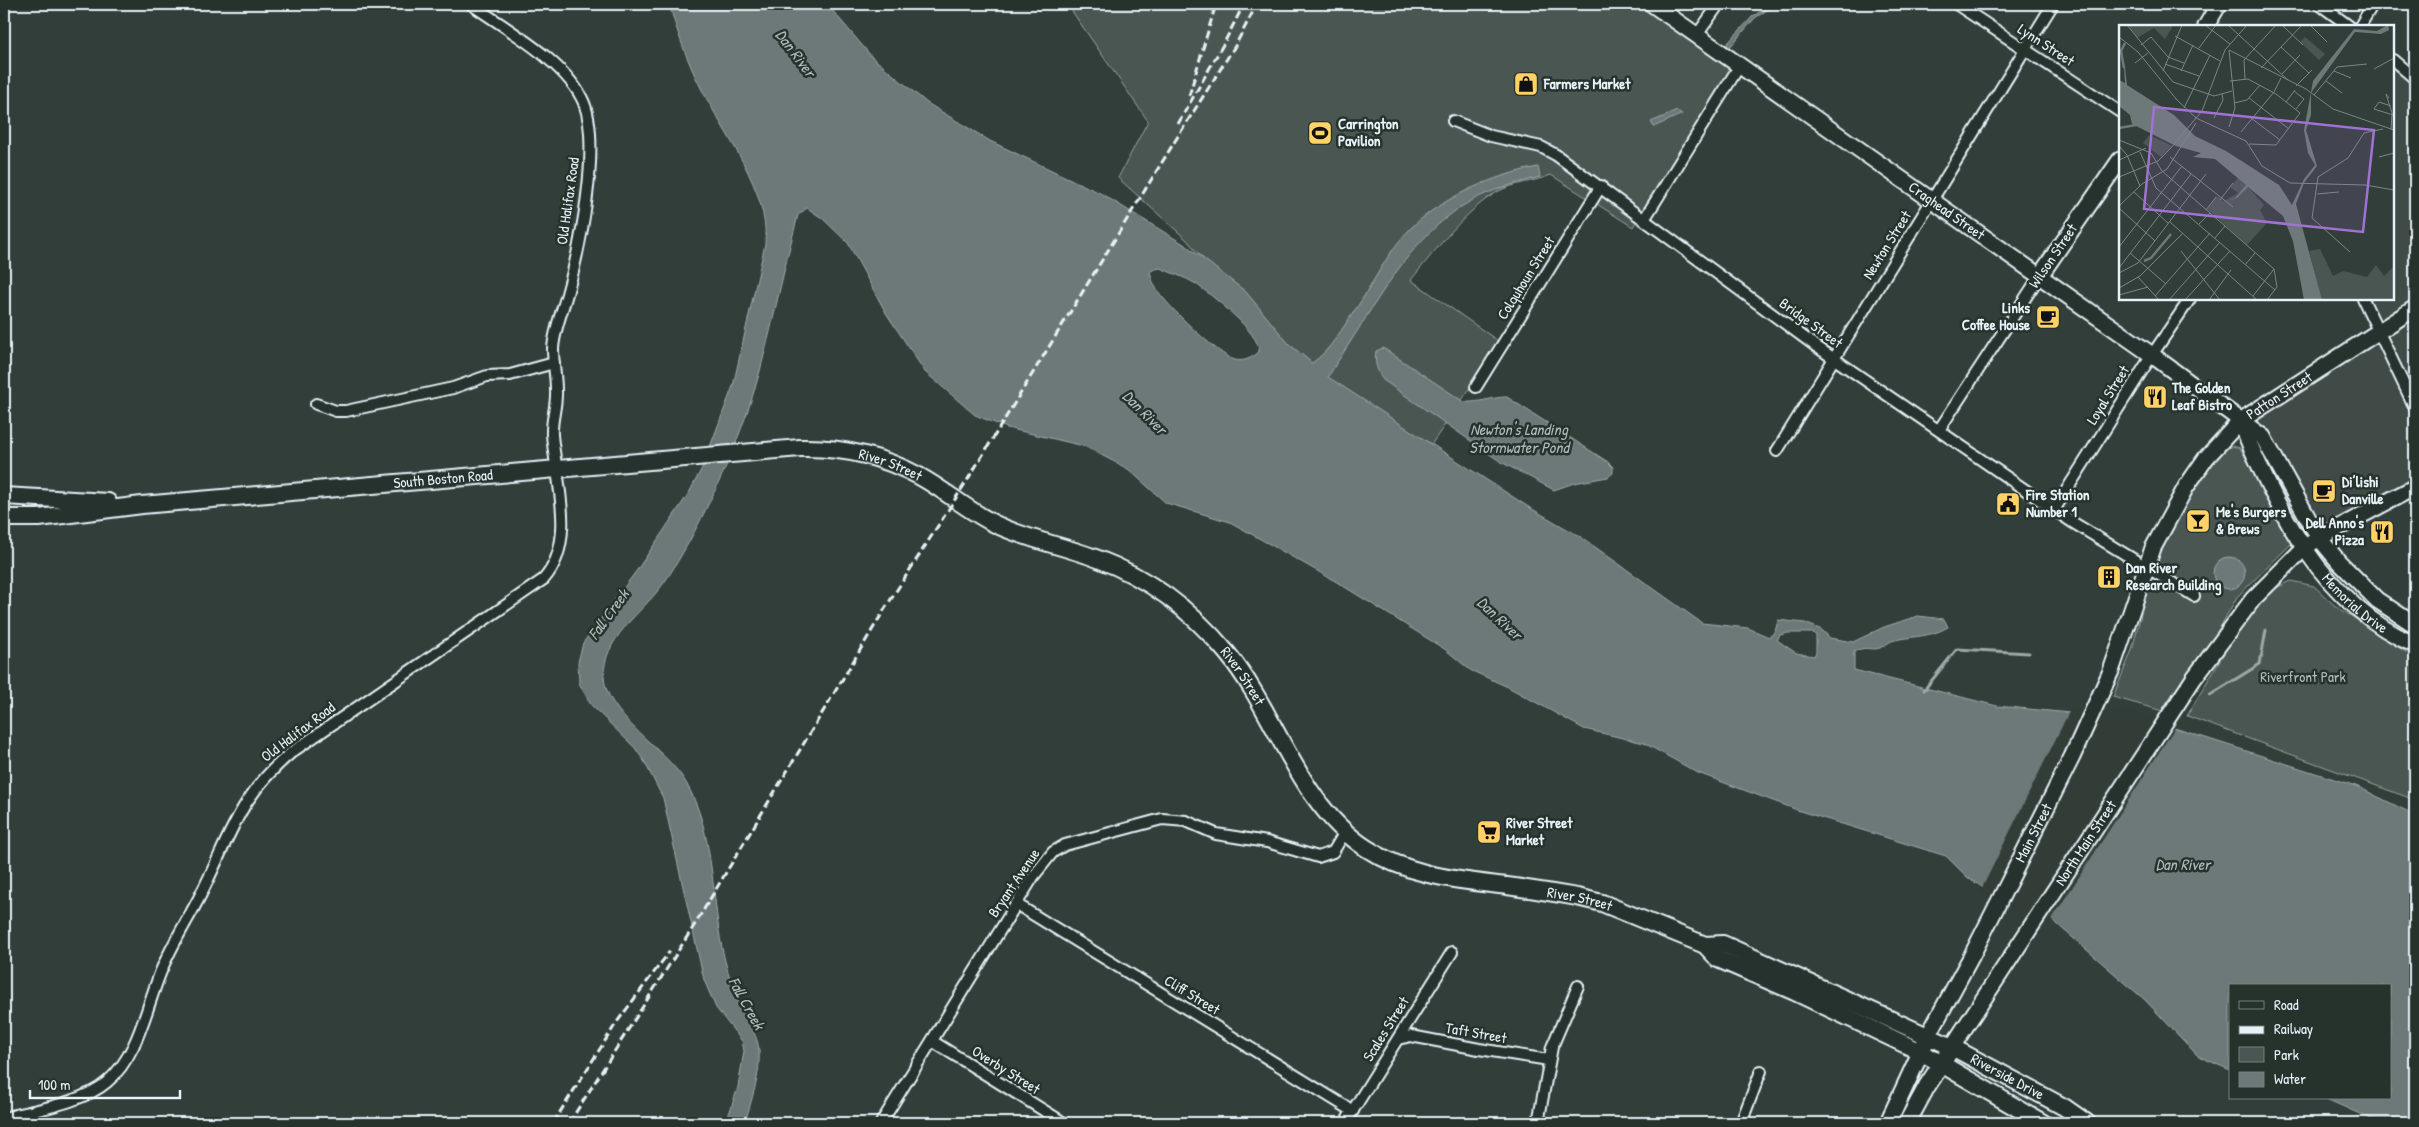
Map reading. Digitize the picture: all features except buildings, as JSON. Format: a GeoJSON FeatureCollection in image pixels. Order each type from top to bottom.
{"type":"FeatureCollection","features":[{"type":"Feature","properties":{"kind":"main road","name":"Craghead Street"},"geometry":{"type":"LineString","coordinates":[[1652,4],[2152,355],[2264,437],[2319,538]]}},
{"type":"Feature","properties":{"kind":"main road"},"geometry":{"type":"LineString","coordinates":[[2207,25],[2219,4]]}},
{"type":"Feature","properties":{"kind":"main road","name":"Wilson Street"},"geometry":{"type":"LineString","coordinates":[[2039,276],[2119,161]]}},
{"type":"Feature","properties":{"kind":"main road","name":"Patton Street"},"geometry":{"type":"LineString","coordinates":[[2126,625],[2146,567],[2168,518],[2206,458],[2240,420],[2415,308]]}},
{"type":"Feature","properties":{"kind":"main road"},"geometry":{"type":"LineString","coordinates":[[2240,420],[2271,493],[2304,548],[2319,538],[2415,487]]}},
{"type":"Feature","properties":{"kind":"main road","name":"River Street"},"geometry":{"type":"LineString","coordinates":[[744,452],[821,448],[858,452],[918,476],[993,523],[1013,532],[1098,559],[1154,588],[1192,616],[1229,655],[1265,708],[1317,802],[1345,832],[1379,856],[1422,873],[1602,903],[1706,945],[1723,944],[1952,1048]]}},
{"type":"Feature","properties":{"kind":"main road","name":"South Boston Road"},"geometry":{"type":"LineString","coordinates":[[4,518],[39,518],[142,504],[557,470],[744,452]]}},
{"type":"Feature","properties":{"kind":"main road","name":"South Boston Road"},"geometry":{"type":"LineString","coordinates":[[4,496],[142,504]]}},
{"type":"Feature","properties":{"kind":"main road","name":"Memorial Drive"},"geometry":{"type":"LineString","coordinates":[[2319,538],[2361,586],[2390,609],[2415,625]]}},
{"type":"Feature","properties":{"kind":"main road","name":"Memorial Drive"},"geometry":{"type":"LineString","coordinates":[[2304,548],[2340,592],[2359,610],[2378,624],[2415,645]]}},
{"type":"Feature","properties":{"kind":"main road","name":"North Main Street"},"geometry":{"type":"LineString","coordinates":[[1952,1048],[2194,678],[2253,598],[2304,548]]}},
{"type":"Feature","properties":{"kind":"main road","name":"Main Street"},"geometry":{"type":"LineString","coordinates":[[1928,1036],[1971,957],[2056,791],[2110,671],[2126,625]]}},
{"type":"Feature","properties":{"kind":"main road","name":"River Street"},"geometry":{"type":"LineString","coordinates":[[1706,945],[1718,959],[1795,992],[1942,1063]]}},
{"type":"Feature","properties":{"kind":"main road"},"geometry":{"type":"LineString","coordinates":[[1888,1123],[1928,1036]]}},
{"type":"Feature","properties":{"kind":"main road"},"geometry":{"type":"LineString","coordinates":[[1907,1123],[1952,1048]]}},
{"type":"Feature","properties":{"kind":"main road","name":"Riverside Drive"},"geometry":{"type":"LineString","coordinates":[[1952,1048],[2064,1106],[2087,1123]]}},
{"type":"Feature","properties":{"kind":"main road","name":"Riverside Drive"},"geometry":{"type":"LineString","coordinates":[[1942,1063],[2044,1123]]}},
{"type":"Feature","properties":{"kind":"street","name":"Old Halifax Road"},"geometry":{"type":"LineString","coordinates":[[4,1118],[92,1092],[108,1082],[118,1070],[134,1043],[167,958],[204,890],[239,811],[267,775],[292,752],[525,592],[551,571],[556,562],[561,531],[552,428],[556,390],[554,363],[556,332],[568,293],[588,184],[590,159],[588,117],[579,93],[562,72],[529,44],[472,4]]}},
{"type":"Feature","properties":{"kind":"street"},"geometry":{"type":"LineString","coordinates":[[1697,35],[1718,4]]}},
{"type":"Feature","properties":{"kind":"street","name":"Lynn Street"},"geometry":{"type":"LineString","coordinates":[[1956,4],[2119,111]]}},
{"type":"Feature","properties":{"kind":"street","name":"Newton Street"},"geometry":{"type":"LineString","coordinates":[[1776,451],[2053,4]]}},
{"type":"Feature","properties":{"kind":"street"},"geometry":{"type":"LineString","coordinates":[[2319,4],[2348,25]]}},
{"type":"Feature","properties":{"kind":"street"},"geometry":{"type":"LineString","coordinates":[[2361,25],[2373,4]]}},
{"type":"Feature","properties":{"kind":"street"},"geometry":{"type":"LineString","coordinates":[[2394,61],[2415,79]]}},
{"type":"Feature","properties":{"kind":"street"},"geometry":{"type":"LineString","coordinates":[[1644,218],[1740,65]]}},
{"type":"Feature","properties":{"kind":"street","name":"Bridge Street"},"geometry":{"type":"LineString","coordinates":[[1453,121],[1491,136],[1541,148],[1556,155],[1834,358],[2054,510],[2194,596]]}},
{"type":"Feature","properties":{"kind":"street","name":"Colquhoun Street"},"geometry":{"type":"LineString","coordinates":[[1476,386],[1600,186]]}},
{"type":"Feature","properties":{"kind":"street","name":"Wilson Street"},"geometry":{"type":"LineString","coordinates":[[1939,430],[2039,276]]}},
{"type":"Feature","properties":{"kind":"street","name":"Loyal Street"},"geometry":{"type":"LineString","coordinates":[[2054,510],[2152,355],[2189,300]]}},
{"type":"Feature","properties":{"kind":"street"},"geometry":{"type":"LineString","coordinates":[[2364,300],[2415,408]]}},
{"type":"Feature","properties":{"kind":"street"},"geometry":{"type":"LineString","coordinates":[[316,404],[331,410],[346,411],[453,388],[487,376],[510,375],[554,363]]}},
{"type":"Feature","properties":{"kind":"street","name":"Bryant Avenue"},"geometry":{"type":"LineString","coordinates":[[882,1123],[1033,877],[1053,852],[1076,841],[1112,834],[1150,821],[1162,819],[1180,820],[1216,834],[1267,842],[1318,857],[1332,852],[1345,832]]}},
{"type":"Feature","properties":{"kind":"street","name":"Cliff Street"},"geometry":{"type":"LineString","coordinates":[[1016,904],[1353,1110]]}},
{"type":"Feature","properties":{"kind":"street","name":"Scales Street"},"geometry":{"type":"LineString","coordinates":[[1345,1123],[1452,952]]}},
{"type":"Feature","properties":{"kind":"street"},"geometry":{"type":"LineString","coordinates":[[1538,1123],[1549,1060],[1560,1024],[1578,986]]}},
{"type":"Feature","properties":{"kind":"street","name":"Taft Street"},"geometry":{"type":"LineString","coordinates":[[1398,1039],[1411,1036],[1549,1060]]}},
{"type":"Feature","properties":{"kind":"street","name":"Overby Street"},"geometry":{"type":"LineString","coordinates":[[932,1041],[1064,1123]]}},
{"type":"Feature","properties":{"kind":"street"},"geometry":{"type":"LineString","coordinates":[[1741,1123],[1761,1071]]}},
{"type":"Feature","properties":{"kind":"shaded area"},"geometry":{"type":"Polygon","coordinates":[[[2394,70],[2415,87],[2415,298],[2382,321],[2372,300],[2394,300],[2394,70]]]}},
{"type":"Feature","properties":{"kind":"shaded area"},"geometry":{"type":"Polygon","coordinates":[[[2415,308],[2415,408],[2379,331],[2415,308]]]}},
{"type":"Feature","properties":{"kind":"shaded area"},"geometry":{"type":"Polygon","coordinates":[[[2375,340],[2415,419],[2415,479],[2321,532],[2249,422],[2375,340]]]}},
{"type":"Feature","properties":{"kind":"green space"},"geometry":{"type":"Polygon","coordinates":[[[1067,4],[1639,4],[1731,69],[1633,227],[1551,175],[1505,188],[1475,208],[1452,231],[1411,280],[1501,343],[1422,458],[1255,318],[1186,239],[1118,178],[1148,121],[1067,4]]]}},
{"type":"Feature","properties":{"kind":"green space"},"geometry":{"type":"Polygon","coordinates":[[[2232,446],[2240,448],[2294,541],[2237,597],[2215,636],[2166,712],[2113,697],[2132,650],[2150,578],[2171,524],[2204,472],[2225,450],[2232,446]]]}},
{"type":"Feature","properties":{"kind":"green space","name":"Riverfront Park"},"geometry":{"type":"Polygon","coordinates":[[[2291,581],[2314,586],[2334,605],[2415,658],[2415,800],[2187,716],[2237,631],[2272,590],[2291,581]]]}},
{"type":"Feature","properties":{"kind":"water","name":"Dan River"},"geometry":{"type":"Polygon","coordinates":[[[669,4],[827,4],[872,57],[927,103],[990,141],[1100,193],[1187,246],[1246,292],[1289,344],[1312,363],[1325,352],[1336,338],[1395,246],[1411,228],[1438,207],[1470,189],[1504,176],[1538,167],[1540,177],[1509,185],[1470,201],[1445,219],[1417,245],[1393,276],[1328,377],[1527,506],[1581,537],[1702,623],[1748,628],[1769,637],[1775,632],[1778,620],[1805,623],[1822,630],[1830,638],[1853,642],[1884,627],[1918,616],[1944,619],[1948,627],[1935,633],[1889,642],[1877,649],[1864,648],[1854,652],[1854,670],[1997,706],[2112,717],[2140,717],[2356,786],[2415,815],[2415,1123],[2380,1123],[2328,1100],[2392,1100],[2392,984],[2229,984],[2229,1070],[2198,1056],[2145,1000],[2051,919],[2011,906],[1967,877],[1946,856],[1800,811],[1698,773],[1644,743],[1584,729],[1508,687],[1470,670],[1446,650],[1335,581],[1230,522],[1166,503],[1128,469],[1084,446],[1007,428],[975,415],[925,372],[886,313],[848,243],[822,218],[807,208],[798,215],[754,393],[720,480],[700,522],[674,568],[661,587],[622,630],[609,651],[605,662],[604,675],[607,690],[614,704],[637,731],[676,769],[685,781],[703,824],[725,961],[737,999],[754,1032],[759,1050],[757,1078],[745,1123],[726,1123],[738,1087],[744,1051],[742,1041],[716,1008],[704,980],[663,798],[644,761],[635,748],[591,705],[579,683],[578,662],[583,643],[637,570],[689,493],[702,468],[733,386],[765,244],[765,224],[753,183],[695,76],[669,4]],[[1160,268],[1152,270],[1150,273],[1155,286],[1169,305],[1217,349],[1235,360],[1248,359],[1259,352],[1252,335],[1234,315],[1196,284],[1160,268]],[[1788,633],[1780,635],[1777,640],[1796,653],[1814,656],[1816,652],[1816,636],[1813,633],[1788,633]]]}},
{"type":"Feature","properties":{"kind":"water"},"geometry":{"type":"Polygon","coordinates":[[[1776,4],[1755,18],[1730,47],[1726,45],[1753,16],[1776,4]]]}},
{"type":"Feature","properties":{"kind":"water"},"geometry":{"type":"Polygon","coordinates":[[[1677,111],[1682,114],[1654,127],[1651,122],[1677,111]]]}},
{"type":"Feature","properties":{"kind":"water","name":"Newton's Landing Stormwater Pond"},"geometry":{"type":"Polygon","coordinates":[[[1383,348],[1464,402],[1507,397],[1608,462],[1613,467],[1613,473],[1608,477],[1574,483],[1554,490],[1501,462],[1383,380],[1375,359],[1376,351],[1383,348]]]}},
{"type":"Feature","properties":{"kind":"water"},"geometry":{"type":"Polygon","coordinates":[[[2229,557],[2240,562],[2245,573],[2240,584],[2229,589],[2218,584],[2213,573],[2218,562],[2229,557]]]}},
{"type":"Feature","properties":{"kind":"pier"},"geometry":{"type":"Polygon","coordinates":[[[2070,710],[2141,714],[2176,726],[2050,922],[2010,909],[1981,890],[2070,710]]]}},
{"type":"Feature","properties":{"kind":"waterway"},"geometry":{"type":"LineString","coordinates":[[2210,695],[2260,664],[2266,630]]}},
{"type":"Feature","properties":{"kind":"waterway"},"geometry":{"type":"LineString","coordinates":[[1924,690],[1957,649],[2029,653]]}},
{"type":"Feature","properties":{"kind":"railway"},"geometry":{"type":"LineString","coordinates":[[1189,96],[1216,4]]}},
{"type":"Feature","properties":{"kind":"railway"},"geometry":{"type":"LineString","coordinates":[[1178,124],[1244,4]]}},
{"type":"Feature","properties":{"kind":"railway"},"geometry":{"type":"LineString","coordinates":[[569,1123],[692,929],[886,607],[968,479],[1235,46],[1257,4]]}},
{"type":"Feature","properties":{"kind":"railway"},"geometry":{"type":"LineString","coordinates":[[553,1123],[617,1022],[670,951]]}},
{"type":"Feature","properties":{"kind":"place","name":"Farmers Market"},"geometry":{"type":"Point","coordinates":[1526,84]}},
{"type":"Feature","properties":{"kind":"place","name":"Carrington Pavilion"},"geometry":{"type":"Point","coordinates":[1320,133]}},
{"type":"Feature","properties":{"kind":"place","name":"Links Coffee House"},"geometry":{"type":"Point","coordinates":[2048,317]}},
{"type":"Feature","properties":{"kind":"place","name":"The Golden Leaf Bistro"},"geometry":{"type":"Point","coordinates":[2155,397]}},
{"type":"Feature","properties":{"kind":"place","name":"Di’lishi Danville"},"geometry":{"type":"Point","coordinates":[2324,491]}},
{"type":"Feature","properties":{"kind":"place","name":"Fire Station Number 1"},"geometry":{"type":"Point","coordinates":[2008,504]}},
{"type":"Feature","properties":{"kind":"place","name":"Me's Burgers & Brews"},"geometry":{"type":"Point","coordinates":[2198,521]}},
{"type":"Feature","properties":{"kind":"place","name":"Dell Anno's Pizza"},"geometry":{"type":"Point","coordinates":[2382,532]}},
{"type":"Feature","properties":{"kind":"place","name":"Dan River Research Building"},"geometry":{"type":"Point","coordinates":[2109,577]}},
{"type":"Feature","properties":{"kind":"place","name":"River Street Market"},"geometry":{"type":"Point","coordinates":[1489,832]}},
{"type":"Feature","properties":{"kind":"water label","name":"Fall Creek"},"geometry":{"type":"Point","coordinates":[608,614]}},
{"type":"Feature","properties":{"kind":"water label","name":"Fall Creek"},"geometry":{"type":"Point","coordinates":[747,1003]}}]}
